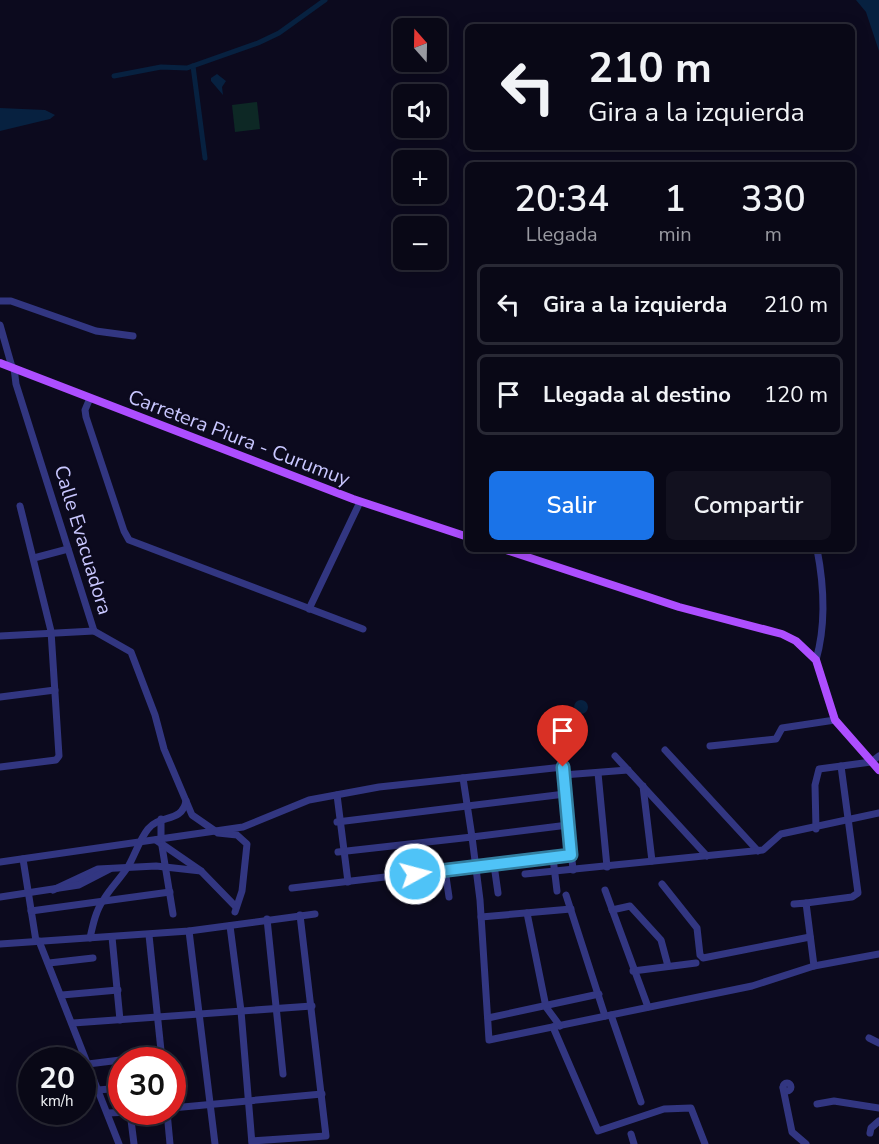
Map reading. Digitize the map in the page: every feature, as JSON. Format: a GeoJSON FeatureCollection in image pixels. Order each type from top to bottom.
{"type":"FeatureCollection","features":[{"type":"Feature","properties":{"kind":"main road","name":"Carretera Piura - Curumuy"},"geometry":{"type":"LineString","coordinates":[[0,363],[360,502],[465,536]]}},
{"type":"Feature","properties":{"kind":"main road"},"geometry":{"type":"LineString","coordinates":[[512,552],[680,607],[782,634],[796,641],[816,660],[835,720],[879,770]]}},
{"type":"Feature","properties":{"kind":"street"},"geometry":{"type":"LineString","coordinates":[[0,301],[11,301],[96,331],[133,336]]}},
{"type":"Feature","properties":{"kind":"street","name":"Calle Evacuadora"},"geometry":{"type":"LineString","coordinates":[[0,325],[16,384],[94,631],[131,652],[155,715],[164,749],[186,801],[195,819],[213,830]]}},
{"type":"Feature","properties":{"kind":"street"},"geometry":{"type":"LineString","coordinates":[[90,398],[86,417],[129,540],[363,629]]}},
{"type":"Feature","properties":{"kind":"street"},"geometry":{"type":"LineString","coordinates":[[309,609],[360,502]]}},
{"type":"Feature","properties":{"kind":"street"},"geometry":{"type":"LineString","coordinates":[[0,767],[56,760],[59,756],[51,631],[20,506]]}},
{"type":"Feature","properties":{"kind":"street"},"geometry":{"type":"LineString","coordinates":[[34,558],[68,549]]}},
{"type":"Feature","properties":{"kind":"street"},"geometry":{"type":"LineString","coordinates":[[816,660],[820,643],[822,598],[817,552]]}},
{"type":"Feature","properties":{"kind":"street"},"geometry":{"type":"LineString","coordinates":[[0,636],[51,631],[94,631]]}},
{"type":"Feature","properties":{"kind":"street"},"geometry":{"type":"LineString","coordinates":[[0,697],[55,690]]}},
{"type":"Feature","properties":{"kind":"street"},"geometry":{"type":"LineString","coordinates":[[710,746],[776,739],[782,728],[835,720]]}},
{"type":"Feature","properties":{"kind":"street"},"geometry":{"type":"LineString","coordinates":[[666,750],[758,851]]}},
{"type":"Feature","properties":{"kind":"street"},"geometry":{"type":"LineString","coordinates":[[615,756],[707,856]]}},
{"type":"Feature","properties":{"kind":"street"},"geometry":{"type":"LineString","coordinates":[[816,829],[815,785],[819,769],[871,762],[879,756]]}},
{"type":"Feature","properties":{"kind":"street"},"geometry":{"type":"LineString","coordinates":[[794,904],[852,897],[858,893],[841,766]]}},
{"type":"Feature","properties":{"kind":"street"},"geometry":{"type":"LineString","coordinates":[[2,860],[160,841],[213,830],[243,827],[299,804],[337,795],[563,767],[573,870]]}},
{"type":"Feature","properties":{"kind":"street"},"geometry":{"type":"LineString","coordinates":[[563,775],[628,770]]}},
{"type":"Feature","properties":{"kind":"street"},"geometry":{"type":"LineString","coordinates":[[598,773],[607,867]]}},
{"type":"Feature","properties":{"kind":"street"},"geometry":{"type":"LineString","coordinates":[[463,778],[481,917],[489,1040],[752,986],[814,966],[879,954]]}},
{"type":"Feature","properties":{"kind":"street"},"geometry":{"type":"LineString","coordinates":[[643,786],[652,861]]}},
{"type":"Feature","properties":{"kind":"street"},"geometry":{"type":"LineString","coordinates":[[339,821],[565,794]]}},
{"type":"Feature","properties":{"kind":"street"},"geometry":{"type":"LineString","coordinates":[[337,795],[341,851],[348,882]]}},
{"type":"Feature","properties":{"kind":"street"},"geometry":{"type":"LineString","coordinates":[[90,938],[102,902],[128,867],[148,829],[161,819],[178,816],[185,808],[186,801]]}},
{"type":"Feature","properties":{"kind":"street"},"geometry":{"type":"LineString","coordinates":[[524,861],[525,875],[758,851],[767,848],[781,834],[816,829],[879,813]]}},
{"type":"Feature","properties":{"kind":"street"},"geometry":{"type":"LineString","coordinates":[[161,819],[160,841],[173,914]]}},
{"type":"Feature","properties":{"kind":"street"},"geometry":{"type":"LineString","coordinates":[[341,851],[568,825]]}},
{"type":"Feature","properties":{"kind":"street"},"geometry":{"type":"LineString","coordinates":[[160,841],[201,871],[235,910],[244,882],[247,844],[237,835],[213,830]]}},
{"type":"Feature","properties":{"kind":"street"},"geometry":{"type":"LineString","coordinates":[[292,888],[571,855]]}},
{"type":"Feature","properties":{"kind":"street"},"geometry":{"type":"LineString","coordinates":[[553,858],[557,891]]}},
{"type":"Feature","properties":{"kind":"street"},"geometry":{"type":"LineString","coordinates":[[23,859],[38,941],[82,1047]]}},
{"type":"Feature","properties":{"kind":"street"},"geometry":{"type":"LineString","coordinates":[[494,865],[498,893]]}},
{"type":"Feature","properties":{"kind":"street"},"geometry":{"type":"LineString","coordinates":[[0,897],[79,885],[114,867],[166,867],[201,871]]}},
{"type":"Feature","properties":{"kind":"street"},"geometry":{"type":"LineString","coordinates":[[445,870],[449,897]]}},
{"type":"Feature","properties":{"kind":"street"},"geometry":{"type":"LineString","coordinates":[[415,874],[419,901]]}},
{"type":"Feature","properties":{"kind":"street"},"geometry":{"type":"LineString","coordinates":[[662,884],[697,928],[700,955],[703,958],[810,937]]}},
{"type":"Feature","properties":{"kind":"street"},"geometry":{"type":"LineString","coordinates":[[605,890],[648,1007]]}},
{"type":"Feature","properties":{"kind":"street"},"geometry":{"type":"LineString","coordinates":[[31,911],[170,892]]}},
{"type":"Feature","properties":{"kind":"street"},"geometry":{"type":"LineString","coordinates":[[566,895],[599,994],[641,1102]]}},
{"type":"Feature","properties":{"kind":"street"},"geometry":{"type":"LineString","coordinates":[[806,903],[814,966]]}},
{"type":"Feature","properties":{"kind":"street"},"geometry":{"type":"LineString","coordinates":[[612,910],[630,906],[661,940],[668,966]]}},
{"type":"Feature","properties":{"kind":"street"},"geometry":{"type":"LineString","coordinates":[[481,917],[571,909]]}},
{"type":"Feature","properties":{"kind":"street"},"geometry":{"type":"LineString","coordinates":[[527,913],[546,1007],[556,1026],[598,1131],[664,1109],[691,1107],[705,1144]]}},
{"type":"Feature","properties":{"kind":"street"},"geometry":{"type":"LineString","coordinates":[[0,944],[148,935],[315,914]]}},
{"type":"Feature","properties":{"kind":"street"},"geometry":{"type":"LineString","coordinates":[[230,926],[241,1011],[252,1143],[326,1136],[300,915]]}},
{"type":"Feature","properties":{"kind":"street"},"geometry":{"type":"LineString","coordinates":[[267,919],[283,1074]]}},
{"type":"Feature","properties":{"kind":"street"},"geometry":{"type":"LineString","coordinates":[[189,931],[215,1144]]}},
{"type":"Feature","properties":{"kind":"street"},"geometry":{"type":"LineString","coordinates":[[148,935],[161,1047]]}},
{"type":"Feature","properties":{"kind":"street"},"geometry":{"type":"LineString","coordinates":[[112,937],[120,1020]]}},
{"type":"Feature","properties":{"kind":"street"},"geometry":{"type":"LineString","coordinates":[[49,963],[93,958]]}},
{"type":"Feature","properties":{"kind":"street"},"geometry":{"type":"LineString","coordinates":[[633,971],[696,963]]}},
{"type":"Feature","properties":{"kind":"street"},"geometry":{"type":"LineString","coordinates":[[62,995],[118,990]]}},
{"type":"Feature","properties":{"kind":"street"},"geometry":{"type":"LineString","coordinates":[[488,1018],[599,994]]}},
{"type":"Feature","properties":{"kind":"street"},"geometry":{"type":"LineString","coordinates":[[73,1023],[312,1006]]}},
{"type":"Feature","properties":{"kind":"street"},"geometry":{"type":"LineString","coordinates":[[869,1038],[879,1043]]}},
{"type":"Feature","properties":{"kind":"street"},"geometry":{"type":"LineString","coordinates":[[96,1085],[108,1113]]}},
{"type":"Feature","properties":{"kind":"street"},"geometry":{"type":"LineString","coordinates":[[98,1090],[108,1089]]}},
{"type":"Feature","properties":{"kind":"street"},"geometry":{"type":"LineString","coordinates":[[786,1090],[784,1098],[792,1132],[806,1144]]}},
{"type":"Feature","properties":{"kind":"street"},"geometry":{"type":"LineString","coordinates":[[186,1107],[322,1094]]}},
{"type":"Feature","properties":{"kind":"street"},"geometry":{"type":"LineString","coordinates":[[818,1104],[834,1101],[879,1108]]}},
{"type":"Feature","properties":{"kind":"street"},"geometry":{"type":"LineString","coordinates":[[870,1133],[871,1128],[879,1121]]}},
{"type":"Feature","properties":{"kind":"street"},"geometry":{"type":"LineString","coordinates":[[112,1125],[119,1144]]}},
{"type":"Feature","properties":{"kind":"street"},"geometry":{"type":"LineString","coordinates":[[132,1125],[134,1144]]}},
{"type":"Feature","properties":{"kind":"street"},"geometry":{"type":"LineString","coordinates":[[168,1125],[170,1144]]}},
{"type":"Feature","properties":{"kind":"street"},"geometry":{"type":"LineString","coordinates":[[632,1134],[634,1144]]}},
{"type":"Feature","properties":{"kind":"green space"},"geometry":{"type":"Polygon","coordinates":[[[257,102],[260,129],[235,132],[232,105],[257,102]]]}},
{"type":"Feature","properties":{"kind":"water"},"geometry":{"type":"Polygon","coordinates":[[[856,0],[879,0],[879,51],[866,12],[856,0]]]}},
{"type":"Feature","properties":{"kind":"water"},"geometry":{"type":"Polygon","coordinates":[[[217,74],[226,81],[222,87],[223,95],[211,81],[211,78],[217,74]]]}},
{"type":"Feature","properties":{"kind":"water"},"geometry":{"type":"Polygon","coordinates":[[[0,108],[45,110],[55,115],[50,119],[0,131],[0,108]]]}},
{"type":"Feature","properties":{"kind":"water"},"geometry":{"type":"Polygon","coordinates":[[[581,700],[586,702],[588,707],[586,712],[581,714],[576,712],[574,707],[576,702],[581,700]]]}},
{"type":"Feature","properties":{"kind":"waterway"},"geometry":{"type":"LineString","coordinates":[[114,76],[161,67],[187,68],[258,43],[279,33],[325,0]]}},
{"type":"Feature","properties":{"kind":"waterway"},"geometry":{"type":"LineString","coordinates":[[193,66],[205,158]]}},
{"type":"Feature","properties":{"kind":"route"},"geometry":{"type":"LineString","coordinates":[[415,874],[571,855],[563,767]]}}]}
